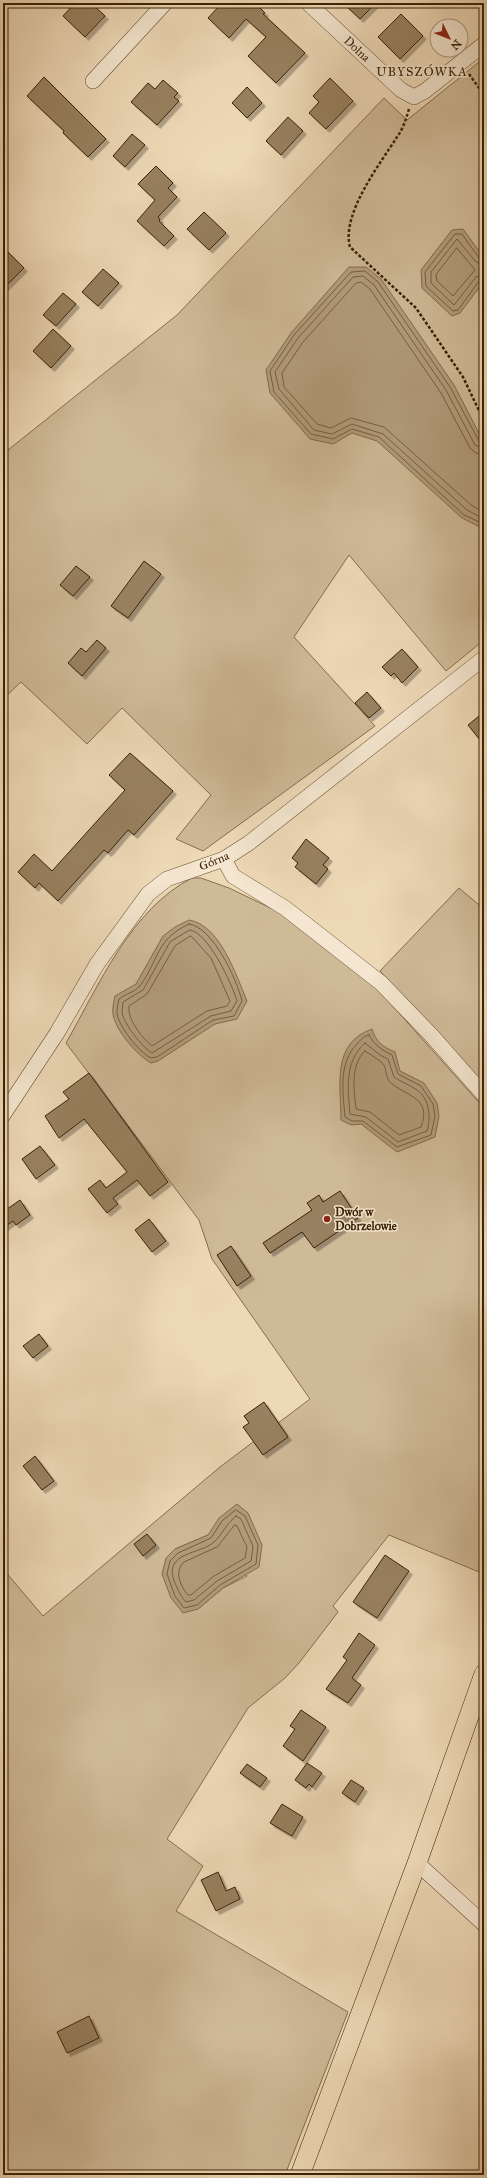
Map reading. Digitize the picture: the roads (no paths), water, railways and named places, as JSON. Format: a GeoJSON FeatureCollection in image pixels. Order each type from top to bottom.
{"type":"FeatureCollection","features":[{"type":"Feature","properties":{"kind":"main road"},"geometry":{"type":"LineString","coordinates":[[300,2175],[417,1863],[484,1674]]}},
{"type":"Feature","properties":{"kind":"street"},"geometry":{"type":"LineString","coordinates":[[93,81],[165,3]]}},
{"type":"Feature","properties":{"kind":"street","name":"Dolna"},"geometry":{"type":"LineString","coordinates":[[308,3],[401,90],[414,97],[426,91],[484,44]]}},
{"type":"Feature","properties":{"kind":"street","name":"Górna"},"geometry":{"type":"LineString","coordinates":[[3,1115],[57,1034],[97,964],[148,894],[167,879],[224,859],[248,843],[314,793],[484,658]]}},
{"type":"Feature","properties":{"kind":"street"},"geometry":{"type":"LineString","coordinates":[[224,859],[233,876],[285,908],[381,983],[432,1036],[484,1095]]}},
{"type":"Feature","properties":{"kind":"street"},"geometry":{"type":"LineString","coordinates":[[417,1863],[484,1924]]}},
{"type":"Feature","properties":{"kind":"water"},"geometry":{"type":"Polygon","coordinates":[[[463,229],[484,258],[484,281],[460,313],[452,316],[422,288],[421,270],[452,230],[463,229]]]}},
{"type":"Feature","properties":{"kind":"water"},"geometry":{"type":"Polygon","coordinates":[[[349,267],[366,267],[381,279],[454,385],[484,443],[484,529],[462,518],[377,441],[352,433],[333,444],[310,439],[270,393],[266,370],[291,333],[349,267]]]}},
{"type":"Feature","properties":{"kind":"water"},"geometry":{"type":"Polygon","coordinates":[[[189,920],[200,924],[210,931],[218,941],[232,965],[247,1001],[237,1019],[215,1024],[158,1061],[151,1063],[133,1048],[118,1027],[113,1012],[115,996],[136,984],[163,936],[175,927],[189,920]]]}},
{"type":"Feature","properties":{"kind":"water"},"geometry":{"type":"Polygon","coordinates":[[[372,1029],[380,1044],[395,1052],[400,1071],[424,1083],[437,1103],[439,1116],[435,1137],[397,1152],[361,1124],[351,1125],[341,1120],[340,1080],[344,1055],[350,1044],[359,1036],[372,1029]]]}},
{"type":"Feature","properties":{"kind":"water"},"geometry":{"type":"Polygon","coordinates":[[[237,1504],[248,1513],[262,1545],[259,1567],[223,1588],[198,1609],[183,1613],[171,1598],[162,1574],[166,1558],[175,1549],[208,1535],[219,1518],[237,1504]]]}},
{"type":"Feature","properties":{"kind":"place","name":"Dwór w Dobrzelowie"},"geometry":{"type":"Point","coordinates":[327,1219]}},
{"type":"Feature","properties":{"kind":"district","name":"UBYSZÓWKA"},"geometry":{"type":"Point","coordinates":[422,71]}}]}
